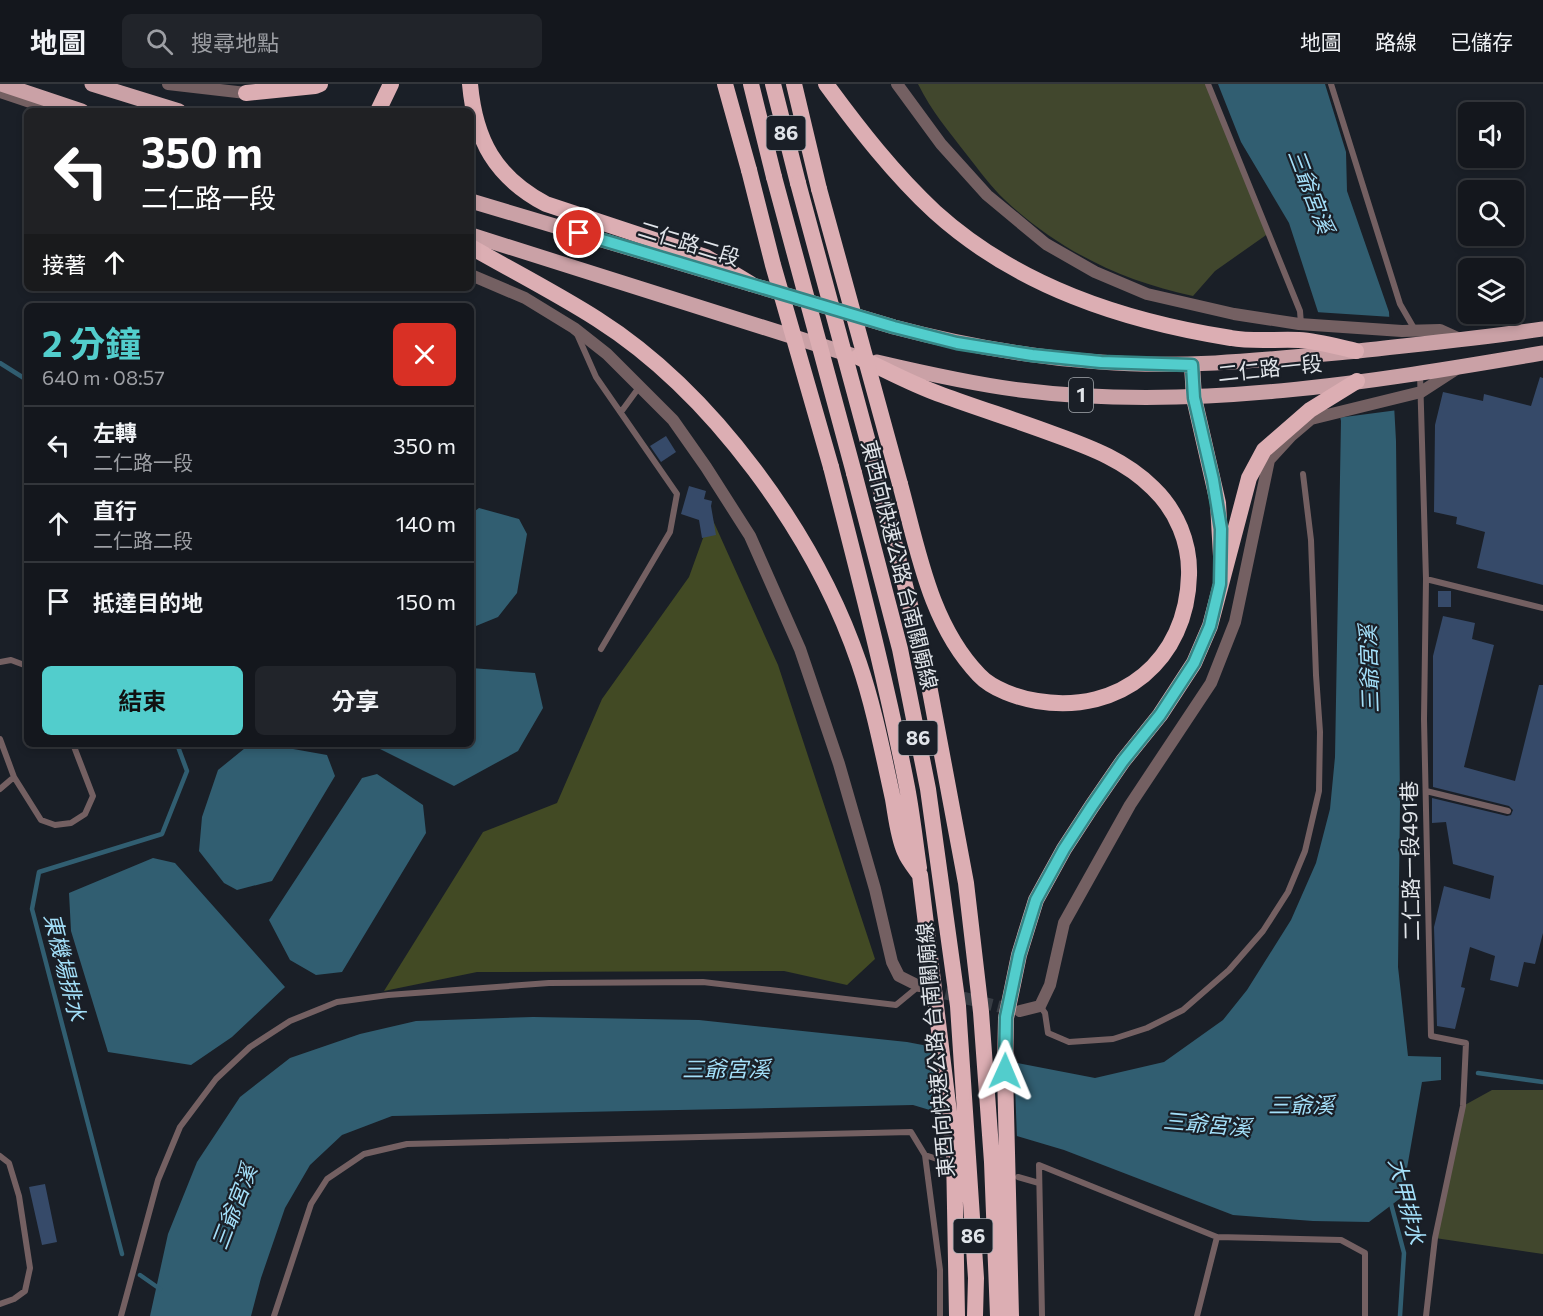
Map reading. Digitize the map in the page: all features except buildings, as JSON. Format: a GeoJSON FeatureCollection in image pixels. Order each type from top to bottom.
{"type":"FeatureCollection","features":[{"type":"Feature","properties":{"kind":"highway"},"geometry":{"type":"LineString","coordinates":[[246,93],[320,84]]}},
{"type":"Feature","properties":{"kind":"highway"},"geometry":{"type":"LineString","coordinates":[[379,108],[391,84]]}},
{"type":"Feature","properties":{"kind":"highway"},"geometry":{"type":"LineString","coordinates":[[470,84],[472,108]]}},
{"type":"Feature","properties":{"kind":"highway"},"geometry":{"type":"LineString","coordinates":[[725,84],[773,266],[831,467],[876,644],[907,789],[955,1157],[957,1316]]}},
{"type":"Feature","properties":{"kind":"highway","name":"東西向快速公路 台南關廟線"},"geometry":{"type":"LineString","coordinates":[[751,84],[900,649],[928,789],[958,1006],[955,1157],[976,1278],[975,1316]]}},
{"type":"Feature","properties":{"kind":"highway","name":"東西向快速公路 台南關廟線"},"geometry":{"type":"LineString","coordinates":[[773,84],[925,664],[966,883],[981,1012],[1006,1168],[998,1316]]}},
{"type":"Feature","properties":{"kind":"highway"},"geometry":{"type":"LineString","coordinates":[[794,84],[819,189],[900,484],[924,575],[940,619],[961,654],[980,677],[1001,690],[1028,700],[1046,703],[1084,703],[1111,695],[1136,681],[1158,663],[1174,640],[1185,615],[1189,564],[1184,536],[1173,511],[1154,488],[1130,469],[1104,453],[939,394],[858,357]]}},
{"type":"Feature","properties":{"kind":"highway"},"geometry":{"type":"LineString","coordinates":[[826,84],[882,156],[935,212],[987,251],[1028,276],[1075,298],[1120,314],[1177,328],[1234,339],[1301,336],[1356,351]]}},
{"type":"Feature","properties":{"kind":"highway"},"geometry":{"type":"LineString","coordinates":[[474,114],[480,134],[492,157],[506,175],[524,192],[546,204],[706,257],[751,284]]}},
{"type":"Feature","properties":{"kind":"highway"},"geometry":{"type":"LineString","coordinates":[[474,249],[598,320],[661,367],[695,398],[764,483],[823,578],[843,619],[860,664],[880,740],[904,852],[920,875]]}},
{"type":"Feature","properties":{"kind":"highway"},"geometry":{"type":"LineString","coordinates":[[1192,365],[1194,398],[1218,503],[1221,529],[1220,584]]}},
{"type":"Feature","properties":{"kind":"highway"},"geometry":{"type":"LineString","coordinates":[[1011,1316],[1005,1071],[1019,955],[1036,900],[1064,849],[1092,806],[1123,761],[1160,715],[1194,663],[1210,626],[1246,489],[1264,450],[1357,381]]}},
{"type":"Feature","properties":{"kind":"main road"},"geometry":{"type":"LineString","coordinates":[[2,84],[73,108]]}},
{"type":"Feature","properties":{"kind":"main road"},"geometry":{"type":"LineString","coordinates":[[92,84],[168,108]]}},
{"type":"Feature","properties":{"kind":"main road","name":"二仁路二段"},"geometry":{"type":"LineString","coordinates":[[474,202],[894,327]]}},
{"type":"Feature","properties":{"kind":"main road","name":"1"},"geometry":{"type":"LineString","coordinates":[[474,236],[858,357]]}},
{"type":"Feature","properties":{"kind":"main road","name":"二仁路一段"},"geometry":{"type":"LineString","coordinates":[[894,327],[957,343],[1032,355],[1101,362],[1192,365],[1301,336]]}},
{"type":"Feature","properties":{"kind":"main road"},"geometry":{"type":"LineString","coordinates":[[1356,351],[1403,339],[1462,340],[1543,329]]}},
{"type":"Feature","properties":{"kind":"main road","name":"二仁路一段"},"geometry":{"type":"LineString","coordinates":[[858,357],[951,379],[1020,391],[1097,397],[1194,398],[1414,375],[1543,353]]}},
{"type":"Feature","properties":{"kind":"street"},"geometry":{"type":"LineString","coordinates":[[168,84],[246,93],[286,84]]}},
{"type":"Feature","properties":{"kind":"street"},"geometry":{"type":"LineString","coordinates":[[897,84],[941,144],[987,195],[1046,244],[1095,272],[1147,294],[1234,314],[1301,336],[1403,339],[1416,331],[1440,330],[1462,340]]}},
{"type":"Feature","properties":{"kind":"street"},"geometry":{"type":"LineString","coordinates":[[0,92],[48,108]]}},
{"type":"Feature","properties":{"kind":"street"},"geometry":{"type":"LineString","coordinates":[[474,276],[525,298],[574,328],[607,354],[640,385],[673,420],[750,536],[800,649],[839,764],[875,889],[892,962],[899,976],[919,986]]}},
{"type":"Feature","properties":{"kind":"street"},"geometry":{"type":"LineString","coordinates":[[1013,1014],[1040,1006],[1050,985],[1064,923],[1130,806],[1210,683],[1235,622],[1269,460],[1311,414],[1415,393],[1459,367]]}},
{"type":"Feature","properties":{"kind":"lane"},"geometry":{"type":"LineString","coordinates":[[1208,84],[1300,311],[1301,336]]}},
{"type":"Feature","properties":{"kind":"lane"},"geometry":{"type":"LineString","coordinates":[[1331,84],[1400,304],[1416,331]]}},
{"type":"Feature","properties":{"kind":"lane"},"geometry":{"type":"LineString","coordinates":[[574,328],[596,376],[676,494],[670,532],[601,649]]}},
{"type":"Feature","properties":{"kind":"lane","name":"二仁路一段491巷"},"geometry":{"type":"LineString","coordinates":[[1414,375],[1426,579],[1424,719],[1431,1036],[1466,1043],[1463,1106],[1435,1238],[1426,1316]]}},
{"type":"Feature","properties":{"kind":"lane"},"geometry":{"type":"LineString","coordinates":[[621,412],[640,385]]}},
{"type":"Feature","properties":{"kind":"lane"},"geometry":{"type":"LineString","coordinates":[[1040,1006],[1045,1013],[1048,1033],[1069,1042],[1113,1039],[1147,1028],[1183,1010],[1229,970],[1263,931],[1288,892],[1305,851],[1319,791],[1320,732],[1311,540],[1303,474]]}},
{"type":"Feature","properties":{"kind":"lane"},"geometry":{"type":"LineString","coordinates":[[1426,579],[1543,608]]}},
{"type":"Feature","properties":{"kind":"lane"},"geometry":{"type":"LineString","coordinates":[[0,662],[11,660],[24,665]]}},
{"type":"Feature","properties":{"kind":"lane"},"geometry":{"type":"LineString","coordinates":[[0,739],[14,777],[41,820],[55,825],[71,823],[85,814],[93,796],[74,747]]}},
{"type":"Feature","properties":{"kind":"lane"},"geometry":{"type":"LineString","coordinates":[[0,789],[14,777]]}},
{"type":"Feature","properties":{"kind":"lane"},"geometry":{"type":"LineString","coordinates":[[1426,791],[1508,811]]}},
{"type":"Feature","properties":{"kind":"lane"},"geometry":{"type":"LineString","coordinates":[[121,1316],[158,1180],[180,1127],[216,1079],[250,1047],[290,1021],[338,1002],[388,995],[549,983],[703,982],[896,1005],[919,986]]}},
{"type":"Feature","properties":{"kind":"lane"},"geometry":{"type":"LineString","coordinates":[[273,1316],[310,1204],[327,1179],[364,1154],[407,1144],[911,1131],[925,1155],[940,1270],[940,1316]]}},
{"type":"Feature","properties":{"kind":"lane"},"geometry":{"type":"LineString","coordinates":[[925,1155],[955,1157]]}},
{"type":"Feature","properties":{"kind":"lane"},"geometry":{"type":"LineString","coordinates":[[0,1156],[9,1163],[19,1196],[30,1268],[25,1291],[14,1299],[0,1304]]}},
{"type":"Feature","properties":{"kind":"lane"},"geometry":{"type":"LineString","coordinates":[[1042,1316],[1039,1166],[1217,1237],[1341,1240],[1365,1253],[1365,1316]]}},
{"type":"Feature","properties":{"kind":"lane"},"geometry":{"type":"LineString","coordinates":[[1006,1168],[1039,1183]]}},
{"type":"Feature","properties":{"kind":"lane"},"geometry":{"type":"LineString","coordinates":[[1197,1316],[1217,1237]]}},
{"type":"Feature","properties":{"kind":"green space"},"geometry":{"type":"Polygon","coordinates":[[[918,84],[1208,84],[1269,233],[1215,271],[1193,296],[1141,282],[1116,272],[1092,261],[1047,234],[1005,200],[947,129],[918,84]]]}},
{"type":"Feature","properties":{"kind":"green space"},"geometry":{"type":"Polygon","coordinates":[[[711,516],[778,665],[875,959],[847,985],[784,971],[477,972],[384,991],[483,832],[557,803],[602,699],[689,577],[711,516]]]}},
{"type":"Feature","properties":{"kind":"green space"},"geometry":{"type":"Polygon","coordinates":[[[1492,1090],[1543,1090],[1543,1254],[1435,1238],[1463,1106],[1492,1090]]]}},
{"type":"Feature","properties":{"kind":"water","name":"三爺溪"},"geometry":{"type":"Polygon","coordinates":[[[1218,84],[1325,84],[1346,152],[1347,191],[1389,312],[1396,441],[1400,801],[1398,967],[1408,1056],[1441,1057],[1441,1080],[1422,1082],[1402,1197],[1369,1222],[1313,1221],[1233,1215],[1064,1150],[913,1105],[392,1116],[342,1135],[310,1165],[285,1208],[261,1278],[251,1316],[150,1316],[168,1234],[197,1162],[240,1097],[290,1058],[360,1034],[416,1021],[533,1017],[699,1020],[907,1042],[1095,1078],[1164,1062],[1223,1020],[1247,990],[1291,920],[1316,863],[1330,809],[1335,757],[1341,421],[1320,318],[1289,223],[1241,142],[1218,84]]]}},
{"type":"Feature","properties":{"kind":"water"},"geometry":{"type":"Polygon","coordinates":[[[479,508],[519,519],[527,534],[517,593],[498,617],[474,627],[474,512],[479,508]]]}},
{"type":"Feature","properties":{"kind":"water"},"geometry":{"type":"Polygon","coordinates":[[[474,668],[535,673],[543,708],[518,751],[454,786],[378,748],[474,747],[474,668]]]}},
{"type":"Feature","properties":{"kind":"water"},"geometry":{"type":"Polygon","coordinates":[[[246,747],[282,747],[327,755],[335,776],[272,881],[237,890],[224,883],[199,851],[202,817],[218,770],[246,747]]]}},
{"type":"Feature","properties":{"kind":"water"},"geometry":{"type":"Polygon","coordinates":[[[377,774],[423,805],[426,833],[342,972],[316,975],[290,960],[269,920],[362,778],[377,774]]]}},
{"type":"Feature","properties":{"kind":"water"},"geometry":{"type":"Polygon","coordinates":[[[153,858],[175,863],[285,987],[232,1037],[191,1065],[108,1052],[71,931],[69,893],[153,858]]]}},
{"type":"Feature","properties":{"kind":"pier"},"geometry":{"type":"Polygon","coordinates":[[[1315,312],[1392,317],[1398,410],[1337,418],[1315,312]]]}},
{"type":"Feature","properties":{"kind":"pier"},"geometry":{"type":"Polygon","coordinates":[[[931,1043],[1014,1059],[1017,1139],[939,1116],[931,1043]]]}},
{"type":"Feature","properties":{"kind":"waterway","name":"東機場排水"},"geometry":{"type":"LineString","coordinates":[[0,363],[24,378]]}},
{"type":"Feature","properties":{"kind":"waterway","name":"東機場排水"},"geometry":{"type":"LineString","coordinates":[[122,1254],[32,909],[39,872],[162,834],[187,771],[178,747]]}},
{"type":"Feature","properties":{"kind":"waterway"},"geometry":{"type":"LineString","coordinates":[[1478,1073],[1543,1082]]}},
{"type":"Feature","properties":{"kind":"waterway","name":"大甲排水"},"geometry":{"type":"LineString","coordinates":[[1390,1200],[1404,1253],[1400,1316]]}},
{"type":"Feature","properties":{"kind":"waterway","name":"東機場排水"},"geometry":{"type":"LineString","coordinates":[[140,1275],[160,1289]]}},
{"type":"Feature","properties":{"kind":"tunnel"},"geometry":{"type":"LineString","coordinates":[[928,989],[1013,1010]]}},
{"type":"Feature","properties":{"kind":"route"},"geometry":{"type":"LineString","coordinates":[[579,233],[894,327],[957,343],[1032,355],[1101,362],[1192,365],[1194,398],[1218,503],[1221,529],[1220,584],[1210,626],[1194,663],[1160,715],[1123,761],[1092,806],[1064,849],[1036,900],[1019,955],[1006,1017],[1005,1071]]}},
{"type":"Feature","properties":{"kind":"water label","name":"三爺宮溪"},"geometry":{"type":"Point","coordinates":[1311,191]}},
{"type":"Feature","properties":{"kind":"water label","name":"三爺宮溪"},"geometry":{"type":"Point","coordinates":[1369,669]}},
{"type":"Feature","properties":{"kind":"water label","name":"三爺宮溪"},"geometry":{"type":"Point","coordinates":[726,1069]}},
{"type":"Feature","properties":{"kind":"water label","name":"三爺宮溪"},"geometry":{"type":"Point","coordinates":[1207,1124]}},
{"type":"Feature","properties":{"kind":"water label","name":"三爺宮溪"},"geometry":{"type":"Point","coordinates":[234,1207]}}]}
